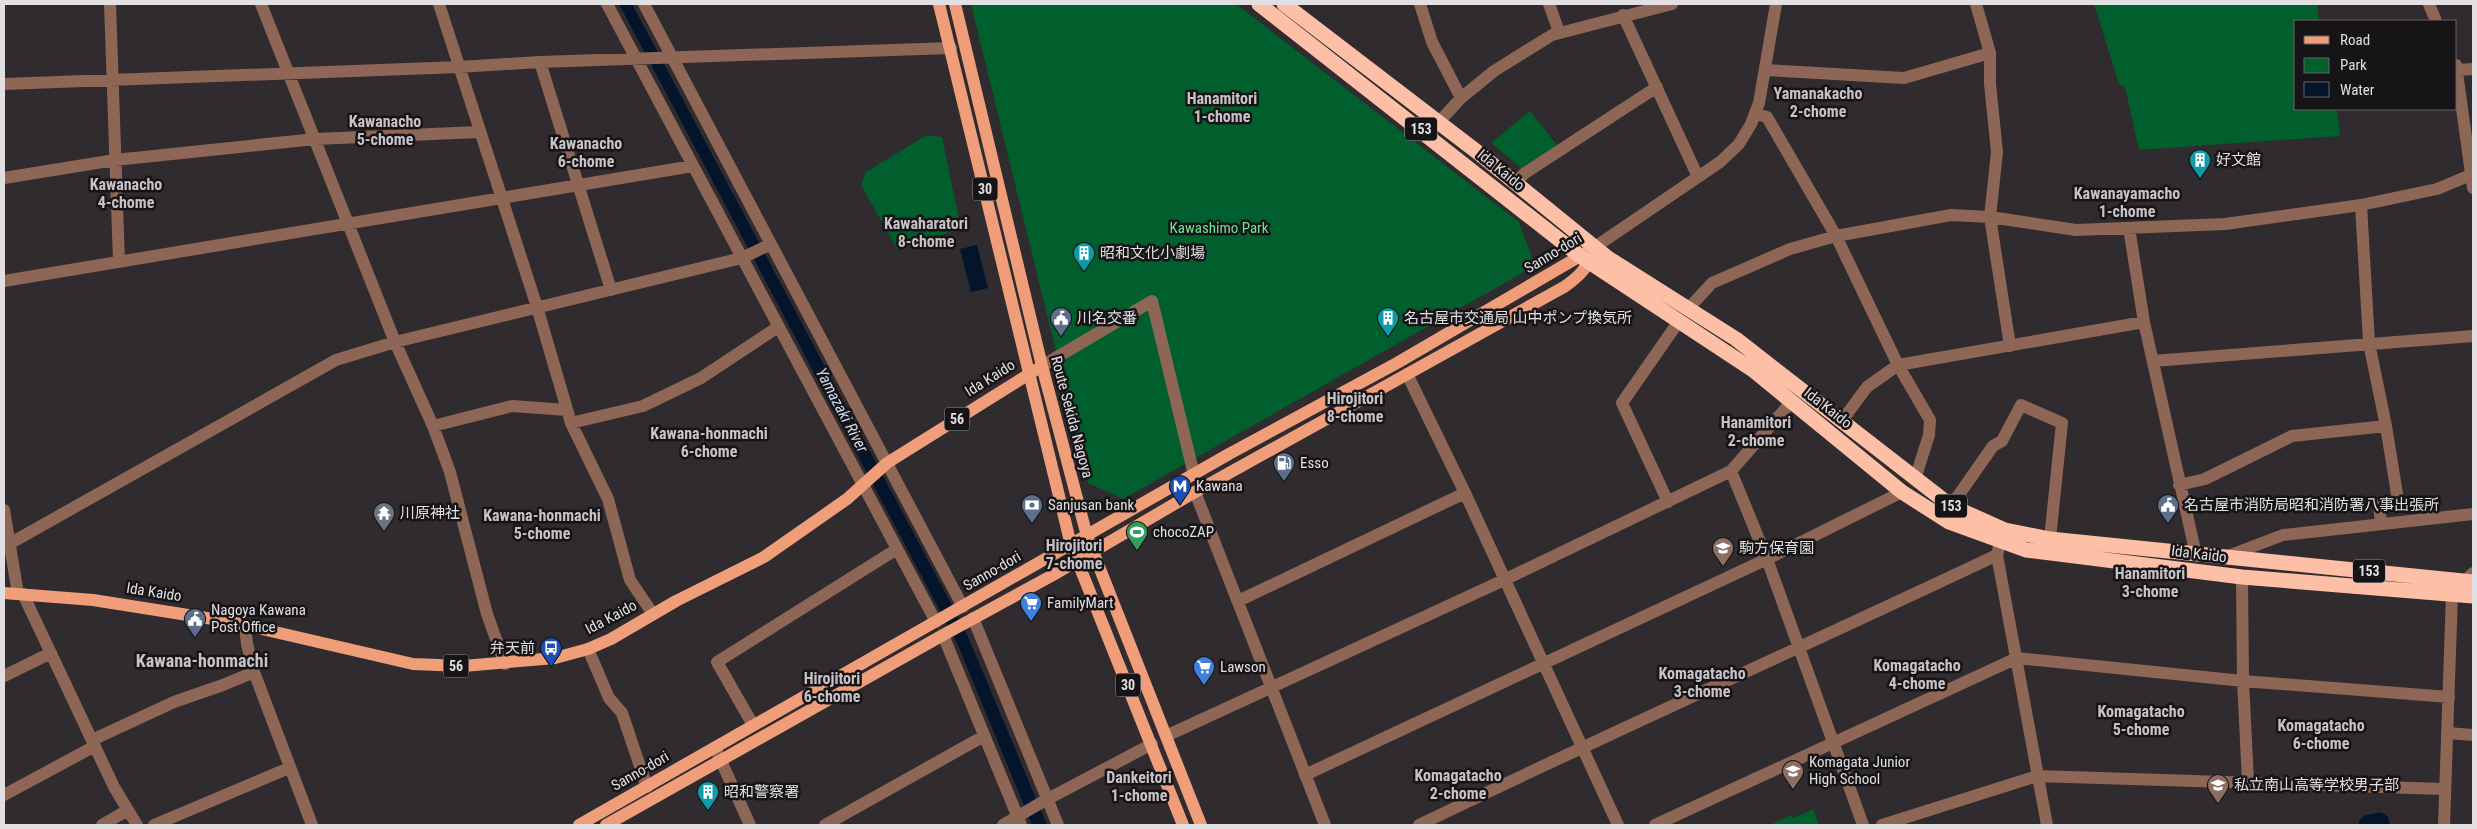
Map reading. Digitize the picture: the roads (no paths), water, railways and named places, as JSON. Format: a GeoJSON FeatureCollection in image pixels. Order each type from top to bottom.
{"type":"FeatureCollection","features":[{"type":"Feature","properties":{"kind":"highway","name":"Ida Kaido"},"geometry":{"type":"LineString","coordinates":[[1259,4],[1585,259],[1753,370],[1902,492],[1949,522],[2026,550],[2242,576],[2473,596]]}},
{"type":"Feature","properties":{"kind":"highway","name":"Ida Kaido"},"geometry":{"type":"LineString","coordinates":[[1284,4],[1516,182],[1616,263],[1736,339],[1915,479],[2001,542],[2050,539],[2196,555],[2471,578]]}},
{"type":"Feature","properties":{"kind":"main road","name":"Route Sekida Nagoya"},"geometry":{"type":"LineString","coordinates":[[939,4],[1072,545],[1183,825]]}},
{"type":"Feature","properties":{"kind":"main road","name":"Route Sekida Nagoya"},"geometry":{"type":"LineString","coordinates":[[955,4],[1042,366],[1087,536],[1201,825]]}},
{"type":"Feature","properties":{"kind":"main road","name":"Sanno-dori"},"geometry":{"type":"LineString","coordinates":[[606,825],[1077,561],[1195,492],[1564,287],[1579,276],[1585,259],[1595,247]]}},
{"type":"Feature","properties":{"kind":"main road","name":"Sanno-dori"},"geometry":{"type":"LineString","coordinates":[[579,825],[1194,475],[1585,259]]}},
{"type":"Feature","properties":{"kind":"main road","name":"Ida Kaido"},"geometry":{"type":"LineString","coordinates":[[4,593],[93,600],[245,625],[413,664],[463,666],[506,664],[554,658],[588,649],[764,557],[847,498],[885,464],[1042,366]]}},
{"type":"Feature","properties":{"kind":"street"},"geometry":{"type":"LineString","coordinates":[[110,4],[119,262]]}},
{"type":"Feature","properties":{"kind":"street"},"geometry":{"type":"LineString","coordinates":[[261,4],[350,224],[395,342],[433,426],[450,472],[487,614],[506,664]]}},
{"type":"Feature","properties":{"kind":"street"},"geometry":{"type":"LineString","coordinates":[[438,4],[537,307],[571,423],[608,499],[630,580],[653,614]]}},
{"type":"Feature","properties":{"kind":"street"},"geometry":{"type":"LineString","coordinates":[[607,4],[778,327],[937,621]]}},
{"type":"Feature","properties":{"kind":"street"},"geometry":{"type":"LineString","coordinates":[[644,4],[962,607]]}},
{"type":"Feature","properties":{"kind":"street"},"geometry":{"type":"LineString","coordinates":[[1420,4],[1432,42],[1461,98]]}},
{"type":"Feature","properties":{"kind":"street"},"geometry":{"type":"LineString","coordinates":[[1549,4],[1558,32]]}},
{"type":"Feature","properties":{"kind":"street"},"geometry":{"type":"LineString","coordinates":[[1438,122],[1461,98],[1494,71],[1558,32],[1672,4]]}},
{"type":"Feature","properties":{"kind":"street"},"geometry":{"type":"LineString","coordinates":[[1595,247],[1698,177],[1735,148],[1745,135],[1756,114],[1766,70],[1776,4]]}},
{"type":"Feature","properties":{"kind":"street"},"geometry":{"type":"LineString","coordinates":[[1976,4],[1990,53],[1990,84],[1997,152],[1990,217],[2010,346]]}},
{"type":"Feature","properties":{"kind":"street"},"geometry":{"type":"LineString","coordinates":[[2429,4],[2436,20]]}},
{"type":"Feature","properties":{"kind":"street"},"geometry":{"type":"LineString","coordinates":[[1622,15],[1698,177]]}},
{"type":"Feature","properties":{"kind":"street"},"geometry":{"type":"LineString","coordinates":[[4,84],[460,67],[540,62],[950,48]]}},
{"type":"Feature","properties":{"kind":"street"},"geometry":{"type":"LineString","coordinates":[[1766,70],[1904,78],[1990,53]]}},
{"type":"Feature","properties":{"kind":"street"},"geometry":{"type":"LineString","coordinates":[[540,62],[612,290]]}},
{"type":"Feature","properties":{"kind":"street"},"geometry":{"type":"LineString","coordinates":[[2473,69],[2457,68],[2473,174],[2473,188]]}},
{"type":"Feature","properties":{"kind":"street"},"geometry":{"type":"LineString","coordinates":[[1516,182],[1524,173],[1656,87]]}},
{"type":"Feature","properties":{"kind":"street"},"geometry":{"type":"LineString","coordinates":[[1756,114],[1767,117],[1836,236],[1898,365],[1930,420],[1929,435],[1915,479]]}},
{"type":"Feature","properties":{"kind":"street"},"geometry":{"type":"LineString","coordinates":[[4,178],[115,160],[316,139],[479,132]]}},
{"type":"Feature","properties":{"kind":"street"},"geometry":{"type":"LineString","coordinates":[[4,281],[693,166]]}},
{"type":"Feature","properties":{"kind":"street"},"geometry":{"type":"LineString","coordinates":[[1688,309],[1707,288],[1730,274],[1790,249],[1836,236],[1951,215],[1990,217],[2076,230],[2225,224],[2361,205],[2437,189],[2473,174]]}},
{"type":"Feature","properties":{"kind":"street"},"geometry":{"type":"LineString","coordinates":[[2361,205],[2369,343],[2386,426],[2398,500],[2379,505],[2382,524]]}},
{"type":"Feature","properties":{"kind":"street"},"geometry":{"type":"LineString","coordinates":[[2129,228],[2144,322],[2196,555]]}},
{"type":"Feature","properties":{"kind":"street"},"geometry":{"type":"LineString","coordinates":[[9,544],[336,360],[395,342],[742,258],[771,244]]}},
{"type":"Feature","properties":{"kind":"street","name":"Ida Kaido"},"geometry":{"type":"LineString","coordinates":[[1042,366],[1152,301],[1194,475]]}},
{"type":"Feature","properties":{"kind":"street"},"geometry":{"type":"LineString","coordinates":[[1668,502],[1622,403],[1679,321]]}},
{"type":"Feature","properties":{"kind":"street"},"geometry":{"type":"LineString","coordinates":[[1841,422],[1867,387],[1898,365],[2144,322]]}},
{"type":"Feature","properties":{"kind":"street"},"geometry":{"type":"LineString","coordinates":[[571,423],[643,406],[701,378],[778,327]]}},
{"type":"Feature","properties":{"kind":"street"},"geometry":{"type":"LineString","coordinates":[[2153,361],[2473,336]]}},
{"type":"Feature","properties":{"kind":"street"},"geometry":{"type":"LineString","coordinates":[[1407,374],[1465,493],[1618,825]]}},
{"type":"Feature","properties":{"kind":"street"},"geometry":{"type":"LineString","coordinates":[[1166,736],[1504,580],[1731,471],[1792,401]]}},
{"type":"Feature","properties":{"kind":"street"},"geometry":{"type":"LineString","coordinates":[[1951,506],[1993,446],[2002,441],[2021,405],[2062,423],[2050,539]]}},
{"type":"Feature","properties":{"kind":"street"},"geometry":{"type":"LineString","coordinates":[[433,426],[512,406],[567,410]]}},
{"type":"Feature","properties":{"kind":"street"},"geometry":{"type":"LineString","coordinates":[[2179,485],[2205,480],[2292,436],[2386,426]]}},
{"type":"Feature","properties":{"kind":"street"},"geometry":{"type":"LineString","coordinates":[[1731,471],[1767,559],[1863,825]]}},
{"type":"Feature","properties":{"kind":"street"},"geometry":{"type":"LineString","coordinates":[[1195,492],[1325,825]]}},
{"type":"Feature","properties":{"kind":"street"},"geometry":{"type":"LineString","coordinates":[[1306,775],[1767,559],[1902,492]]}},
{"type":"Feature","properties":{"kind":"street"},"geometry":{"type":"LineString","coordinates":[[1238,601],[1465,493]]}},
{"type":"Feature","properties":{"kind":"street"},"geometry":{"type":"LineString","coordinates":[[4,510],[20,594],[137,825]]}},
{"type":"Feature","properties":{"kind":"street"},"geometry":{"type":"LineString","coordinates":[[2225,557],[2283,535],[2473,514]]}},
{"type":"Feature","properties":{"kind":"street"},"geometry":{"type":"LineString","coordinates":[[2273,562],[2274,546],[2283,535]]}},
{"type":"Feature","properties":{"kind":"street"},"geometry":{"type":"LineString","coordinates":[[1420,825],[1581,747],[1798,649],[2001,542],[2017,658],[2046,825]]}},
{"type":"Feature","properties":{"kind":"street"},"geometry":{"type":"LineString","coordinates":[[753,725],[717,662],[897,549]]}},
{"type":"Feature","properties":{"kind":"street"},"geometry":{"type":"LineString","coordinates":[[2242,576],[2243,681],[2248,781]]}},
{"type":"Feature","properties":{"kind":"street"},"geometry":{"type":"LineString","coordinates":[[2444,825],[2452,594],[2471,578]]}},
{"type":"Feature","properties":{"kind":"street"},"geometry":{"type":"LineString","coordinates":[[971,619],[1058,825]]}},
{"type":"Feature","properties":{"kind":"street"},"geometry":{"type":"LineString","coordinates":[[245,625],[246,644],[254,672],[312,825]]}},
{"type":"Feature","properties":{"kind":"street"},"geometry":{"type":"LineString","coordinates":[[944,634],[1019,821]]}},
{"type":"Feature","properties":{"kind":"street"},"geometry":{"type":"LineString","coordinates":[[588,649],[609,698],[622,713],[647,787]]}},
{"type":"Feature","properties":{"kind":"street"},"geometry":{"type":"LineString","coordinates":[[4,676],[51,653]]}},
{"type":"Feature","properties":{"kind":"street"},"geometry":{"type":"LineString","coordinates":[[1655,825],[2017,658],[2243,681],[2449,697]]}},
{"type":"Feature","properties":{"kind":"street"},"geometry":{"type":"LineString","coordinates":[[4,795],[94,743],[174,702],[254,672]]}},
{"type":"Feature","properties":{"kind":"street"},"geometry":{"type":"LineString","coordinates":[[2447,733],[2473,735]]}},
{"type":"Feature","properties":{"kind":"street"},"geometry":{"type":"LineString","coordinates":[[825,825],[984,736]]}},
{"type":"Feature","properties":{"kind":"street"},"geometry":{"type":"LineString","coordinates":[[1003,825],[1019,821],[1046,799],[1152,744]]}},
{"type":"Feature","properties":{"kind":"street"},"geometry":{"type":"LineString","coordinates":[[714,747],[750,825]]}},
{"type":"Feature","properties":{"kind":"street"},"geometry":{"type":"LineString","coordinates":[[154,825],[289,768]]}},
{"type":"Feature","properties":{"kind":"street"},"geometry":{"type":"LineString","coordinates":[[1882,825],[2037,776],[2248,781],[2444,789]]}},
{"type":"Feature","properties":{"kind":"street"},"geometry":{"type":"LineString","coordinates":[[102,825],[128,810]]}},
{"type":"Feature","properties":{"kind":"water","name":"Yamazaki River"},"geometry":{"type":"Polygon","coordinates":[[[619,4],[632,4],[947,596],[969,639],[1047,825],[1032,825],[958,645],[619,4]]]}},
{"type":"Feature","properties":{"kind":"water"},"geometry":{"type":"Polygon","coordinates":[[[977,245],[988,288],[971,292],[960,249],[977,245]]]}},
{"type":"Feature","properties":{"kind":"waterway"},"geometry":{"type":"LineString","coordinates":[[2369,825],[2379,823],[2379,825]]}},
{"type":"Feature","properties":{"kind":"place","name":"好文館"},"geometry":{"type":"Point","coordinates":[2200,179]}},
{"type":"Feature","properties":{"kind":"place","name":"昭和文化小劇場"},"geometry":{"type":"Point","coordinates":[1084,272]}},
{"type":"Feature","properties":{"kind":"place","name":"川名交番"},"geometry":{"type":"Point","coordinates":[1061,337]}},
{"type":"Feature","properties":{"kind":"place","name":"名古屋市交通局 山中ポンプ換気所"},"geometry":{"type":"Point","coordinates":[1388,337]}},
{"type":"Feature","properties":{"kind":"place","name":"Esso"},"geometry":{"type":"Point","coordinates":[1284,482]}},
{"type":"Feature","properties":{"kind":"place","name":"Kawana"},"geometry":{"type":"Point","coordinates":[1180,505]}},
{"type":"Feature","properties":{"kind":"place","name":"Sanjusan bank"},"geometry":{"type":"Point","coordinates":[1032,524]}},
{"type":"Feature","properties":{"kind":"place","name":"名古屋市消防局昭和消防署八事出張所"},"geometry":{"type":"Point","coordinates":[2168,524]}},
{"type":"Feature","properties":{"kind":"place","name":"川原神社"},"geometry":{"type":"Point","coordinates":[384,532]}},
{"type":"Feature","properties":{"kind":"place","name":"chocoZAP"},"geometry":{"type":"Point","coordinates":[1137,551]}},
{"type":"Feature","properties":{"kind":"place","name":"駒方保育園"},"geometry":{"type":"Point","coordinates":[1723,567]}},
{"type":"Feature","properties":{"kind":"place","name":"FamilyMart"},"geometry":{"type":"Point","coordinates":[1031,622]}},
{"type":"Feature","properties":{"kind":"place","name":"Nagoya Kawana Post Office"},"geometry":{"type":"Point","coordinates":[195,638]}},
{"type":"Feature","properties":{"kind":"place","name":"弁天前"},"geometry":{"type":"Point","coordinates":[551,667]}},
{"type":"Feature","properties":{"kind":"place","name":"Lawson"},"geometry":{"type":"Point","coordinates":[1204,686]}},
{"type":"Feature","properties":{"kind":"place","name":"Komagata Junior High School"},"geometry":{"type":"Point","coordinates":[1793,790]}},
{"type":"Feature","properties":{"kind":"place","name":"私立南山高等学校男子部"},"geometry":{"type":"Point","coordinates":[2218,804]}},
{"type":"Feature","properties":{"kind":"place","name":"昭和警察署"},"geometry":{"type":"Point","coordinates":[708,811]}},
{"type":"Feature","properties":{"kind":"district","name":"Yamanakacho 2-chome"},"geometry":{"type":"Point","coordinates":[1818,102]}},
{"type":"Feature","properties":{"kind":"district","name":"Hanamitori 1-chome"},"geometry":{"type":"Point","coordinates":[1222,107]}},
{"type":"Feature","properties":{"kind":"district","name":"Kawanacho 5-chome"},"geometry":{"type":"Point","coordinates":[385,130]}},
{"type":"Feature","properties":{"kind":"district","name":"Kawanacho 6-chome"},"geometry":{"type":"Point","coordinates":[586,152]}},
{"type":"Feature","properties":{"kind":"district","name":"Kawanacho 4-chome"},"geometry":{"type":"Point","coordinates":[126,193]}},
{"type":"Feature","properties":{"kind":"district","name":"Kawanayamacho 1-chome"},"geometry":{"type":"Point","coordinates":[2127,202]}},
{"type":"Feature","properties":{"kind":"district","name":"Kawaharatori 8-chome"},"geometry":{"type":"Point","coordinates":[926,232]}},
{"type":"Feature","properties":{"kind":"district","name":"Hirojitori 8-chome"},"geometry":{"type":"Point","coordinates":[1355,407]}},
{"type":"Feature","properties":{"kind":"district","name":"Hanamitori 2-chome"},"geometry":{"type":"Point","coordinates":[1756,431]}},
{"type":"Feature","properties":{"kind":"district","name":"Kawana-honmachi 6-chome"},"geometry":{"type":"Point","coordinates":[709,442]}},
{"type":"Feature","properties":{"kind":"district","name":"Kawana-honmachi 5-chome"},"geometry":{"type":"Point","coordinates":[542,524]}},
{"type":"Feature","properties":{"kind":"district","name":"Hirojitori 7-chome"},"geometry":{"type":"Point","coordinates":[1074,554]}},
{"type":"Feature","properties":{"kind":"district","name":"Hanamitori 3-chome"},"geometry":{"type":"Point","coordinates":[2150,582]}},
{"type":"Feature","properties":{"kind":"district","name":"Kawana-honmachi"},"geometry":{"type":"Point","coordinates":[202,660]}},
{"type":"Feature","properties":{"kind":"district","name":"Komagatacho 4-chome"},"geometry":{"type":"Point","coordinates":[1917,674]}},
{"type":"Feature","properties":{"kind":"district","name":"Komagatacho 3-chome"},"geometry":{"type":"Point","coordinates":[1702,682]}},
{"type":"Feature","properties":{"kind":"district","name":"Hirojitori 6-chome"},"geometry":{"type":"Point","coordinates":[832,687]}},
{"type":"Feature","properties":{"kind":"district","name":"Komagatacho 5-chome"},"geometry":{"type":"Point","coordinates":[2141,720]}},
{"type":"Feature","properties":{"kind":"district","name":"Komagatacho 6-chome"},"geometry":{"type":"Point","coordinates":[2321,734]}},
{"type":"Feature","properties":{"kind":"district","name":"Komagatacho 2-chome"},"geometry":{"type":"Point","coordinates":[1458,784]}},
{"type":"Feature","properties":{"kind":"district","name":"Dankeitori 1-chome"},"geometry":{"type":"Point","coordinates":[1139,786]}},
{"type":"Feature","properties":{"kind":"park label","name":"Kawashimo Park"},"geometry":{"type":"Point","coordinates":[1219,228]}}]}
